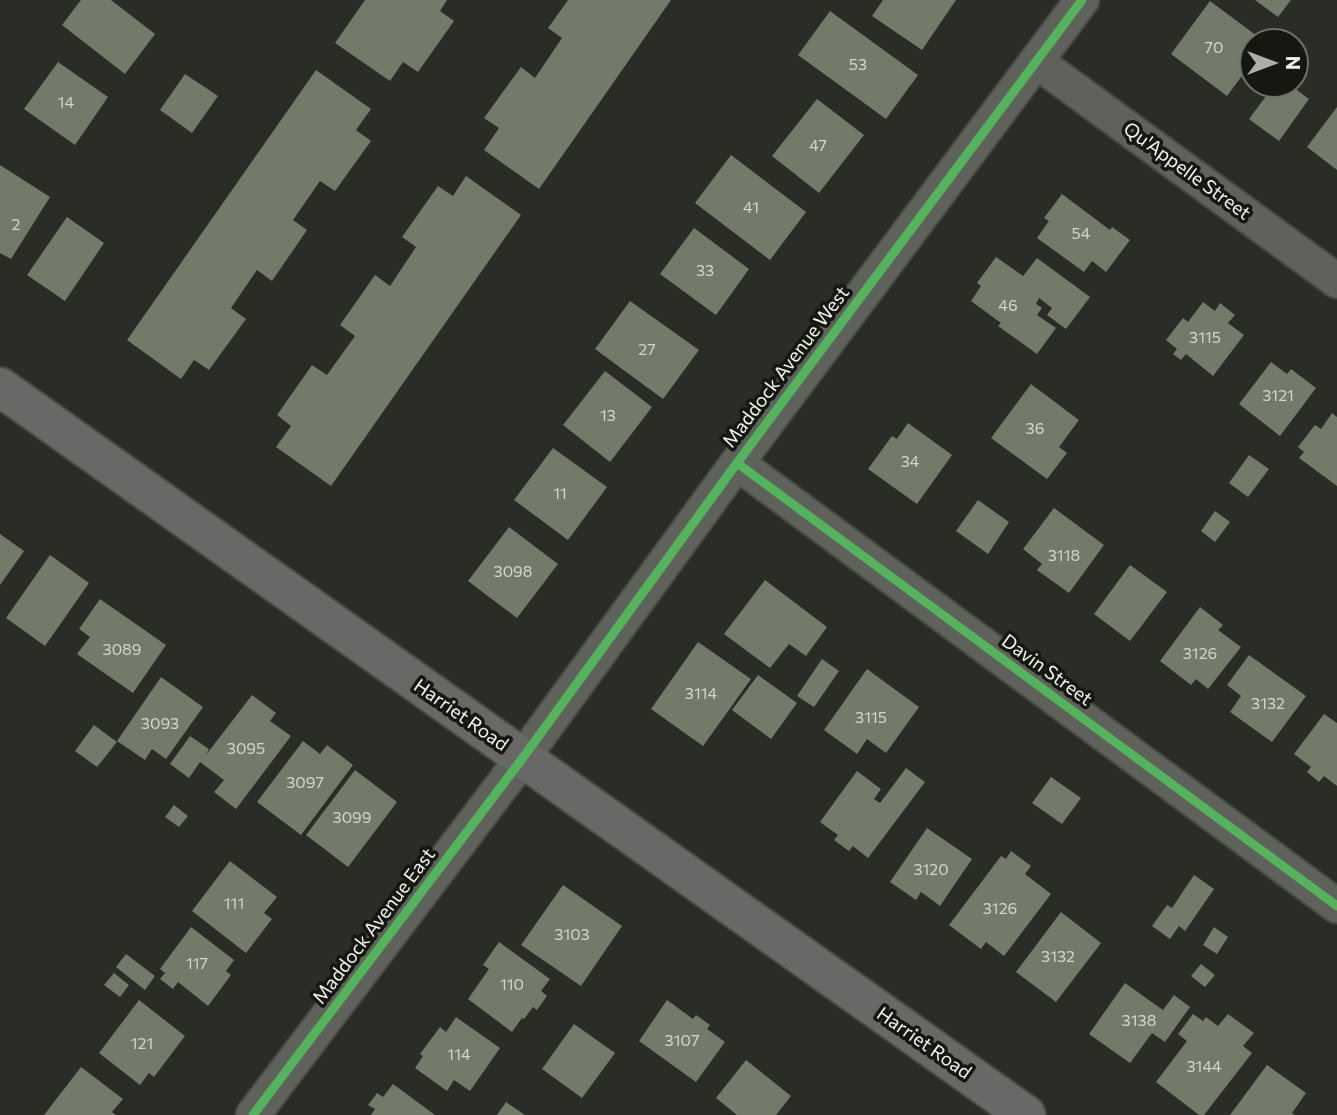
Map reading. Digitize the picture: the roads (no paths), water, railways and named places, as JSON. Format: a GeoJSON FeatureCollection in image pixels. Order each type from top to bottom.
{"type":"FeatureCollection","features":[{"type":"Feature","properties":{"kind":"main road","name":"Harriet Road"},"geometry":{"type":"LineString","coordinates":[[0,387],[1026,1115]]}},
{"type":"Feature","properties":{"kind":"street","name":"Maddock Avenue West"},"geometry":{"type":"LineString","coordinates":[[522,759],[737,463],[1082,0]]}},
{"type":"Feature","properties":{"kind":"street","name":"Qu'Appelle Street"},"geometry":{"type":"LineString","coordinates":[[1037,62],[1337,281]]}},
{"type":"Feature","properties":{"kind":"street","name":"Davin Street"},"geometry":{"type":"LineString","coordinates":[[737,463],[1337,906]]}},
{"type":"Feature","properties":{"kind":"street","name":"Maddock Avenue East"},"geometry":{"type":"LineString","coordinates":[[253,1115],[522,759]]}}]}
